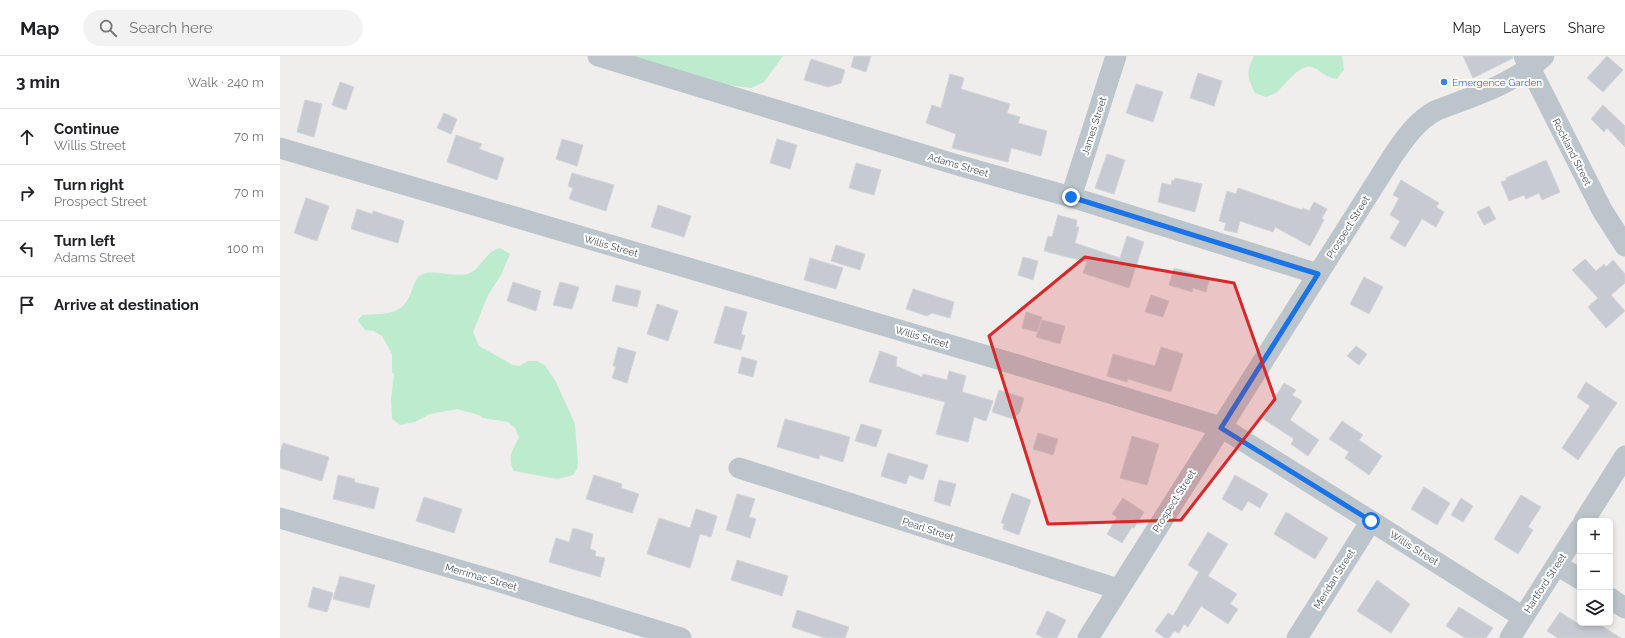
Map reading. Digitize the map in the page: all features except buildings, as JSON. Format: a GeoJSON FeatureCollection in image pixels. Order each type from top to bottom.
{"type":"FeatureCollection","features":[{"type":"Feature","properties":{"kind":"street","name":"Adams Street"},"geometry":{"type":"LineString","coordinates":[[598,56],[954,164],[1071,197],[1318,274]]}},
{"type":"Feature","properties":{"kind":"street","name":"James Street"},"geometry":{"type":"LineString","coordinates":[[1071,197],[1116,56]]}},
{"type":"Feature","properties":{"kind":"street","name":"Rockland Street"},"geometry":{"type":"LineString","coordinates":[[1532,60],[1602,210],[1625,246]]}},
{"type":"Feature","properties":{"kind":"street","name":"Prospect Street"},"geometry":{"type":"LineString","coordinates":[[1088,638],[1394,154],[1420,121],[1435,111],[1510,80],[1532,60]]}},
{"type":"Feature","properties":{"kind":"street","name":"Willis Street"},"geometry":{"type":"LineString","coordinates":[[280,148],[994,357],[1221,428],[1523,617]]}},
{"type":"Feature","properties":{"kind":"street"},"geometry":{"type":"LineString","coordinates":[[1586,518],[1625,456]]}},
{"type":"Feature","properties":{"kind":"street","name":"Pearl Street"},"geometry":{"type":"LineString","coordinates":[[739,468],[1118,589]]}},
{"type":"Feature","properties":{"kind":"street","name":"Merrimac Street"},"geometry":{"type":"LineString","coordinates":[[280,518],[500,582],[682,638]]}},
{"type":"Feature","properties":{"kind":"street","name":"Meridan Street"},"geometry":{"type":"LineString","coordinates":[[1297,638],[1371,521]]}},
{"type":"Feature","properties":{"kind":"street","name":"Hartford Street"},"geometry":{"type":"LineString","coordinates":[[1510,638],[1577,533]]}},
{"type":"Feature","properties":{"kind":"street"},"geometry":{"type":"LineString","coordinates":[[1557,564],[1577,577]]}},
{"type":"Feature","properties":{"kind":"street"},"geometry":{"type":"LineString","coordinates":[[1613,600],[1625,608]]}},
{"type":"Feature","properties":{"kind":"highlighted area"},"geometry":{"type":"Polygon","coordinates":[[[1085,257],[1234,283],[1275,399],[1181,520],[1048,524],[989,336],[1085,257]]]}},
{"type":"Feature","properties":{"kind":"green space"},"geometry":{"type":"Polygon","coordinates":[[[617,56],[783,56],[764,82],[751,88],[696,81],[617,56]]]}},
{"type":"Feature","properties":{"kind":"green space"},"geometry":{"type":"Polygon","coordinates":[[[1254,56],[1342,56],[1344,70],[1337,79],[1329,77],[1314,68],[1307,67],[1294,75],[1277,92],[1266,97],[1255,93],[1250,83],[1248,74],[1254,56]]]}},
{"type":"Feature","properties":{"kind":"green space"},"geometry":{"type":"Polygon","coordinates":[[[500,248],[510,254],[501,275],[488,295],[473,332],[479,346],[513,365],[520,366],[528,361],[537,361],[545,365],[556,382],[575,424],[578,462],[577,469],[573,475],[557,479],[514,471],[511,462],[511,454],[519,438],[515,428],[508,422],[483,418],[479,415],[457,409],[430,414],[415,422],[400,425],[392,419],[391,400],[394,374],[392,372],[392,354],[382,336],[374,331],[365,330],[358,321],[362,315],[394,312],[400,309],[409,297],[416,280],[421,275],[426,273],[464,275],[470,273],[474,271],[491,252],[500,248]]]}},
{"type":"Feature","properties":{"kind":"place","name":"Emergence Garden"},"geometry":{"type":"Point","coordinates":[1444,82]}},
{"type":"Feature","properties":{"kind":"route"},"geometry":{"type":"LineString","coordinates":[[1071,197],[1318,274],[1221,428],[1371,521]]}}]}
